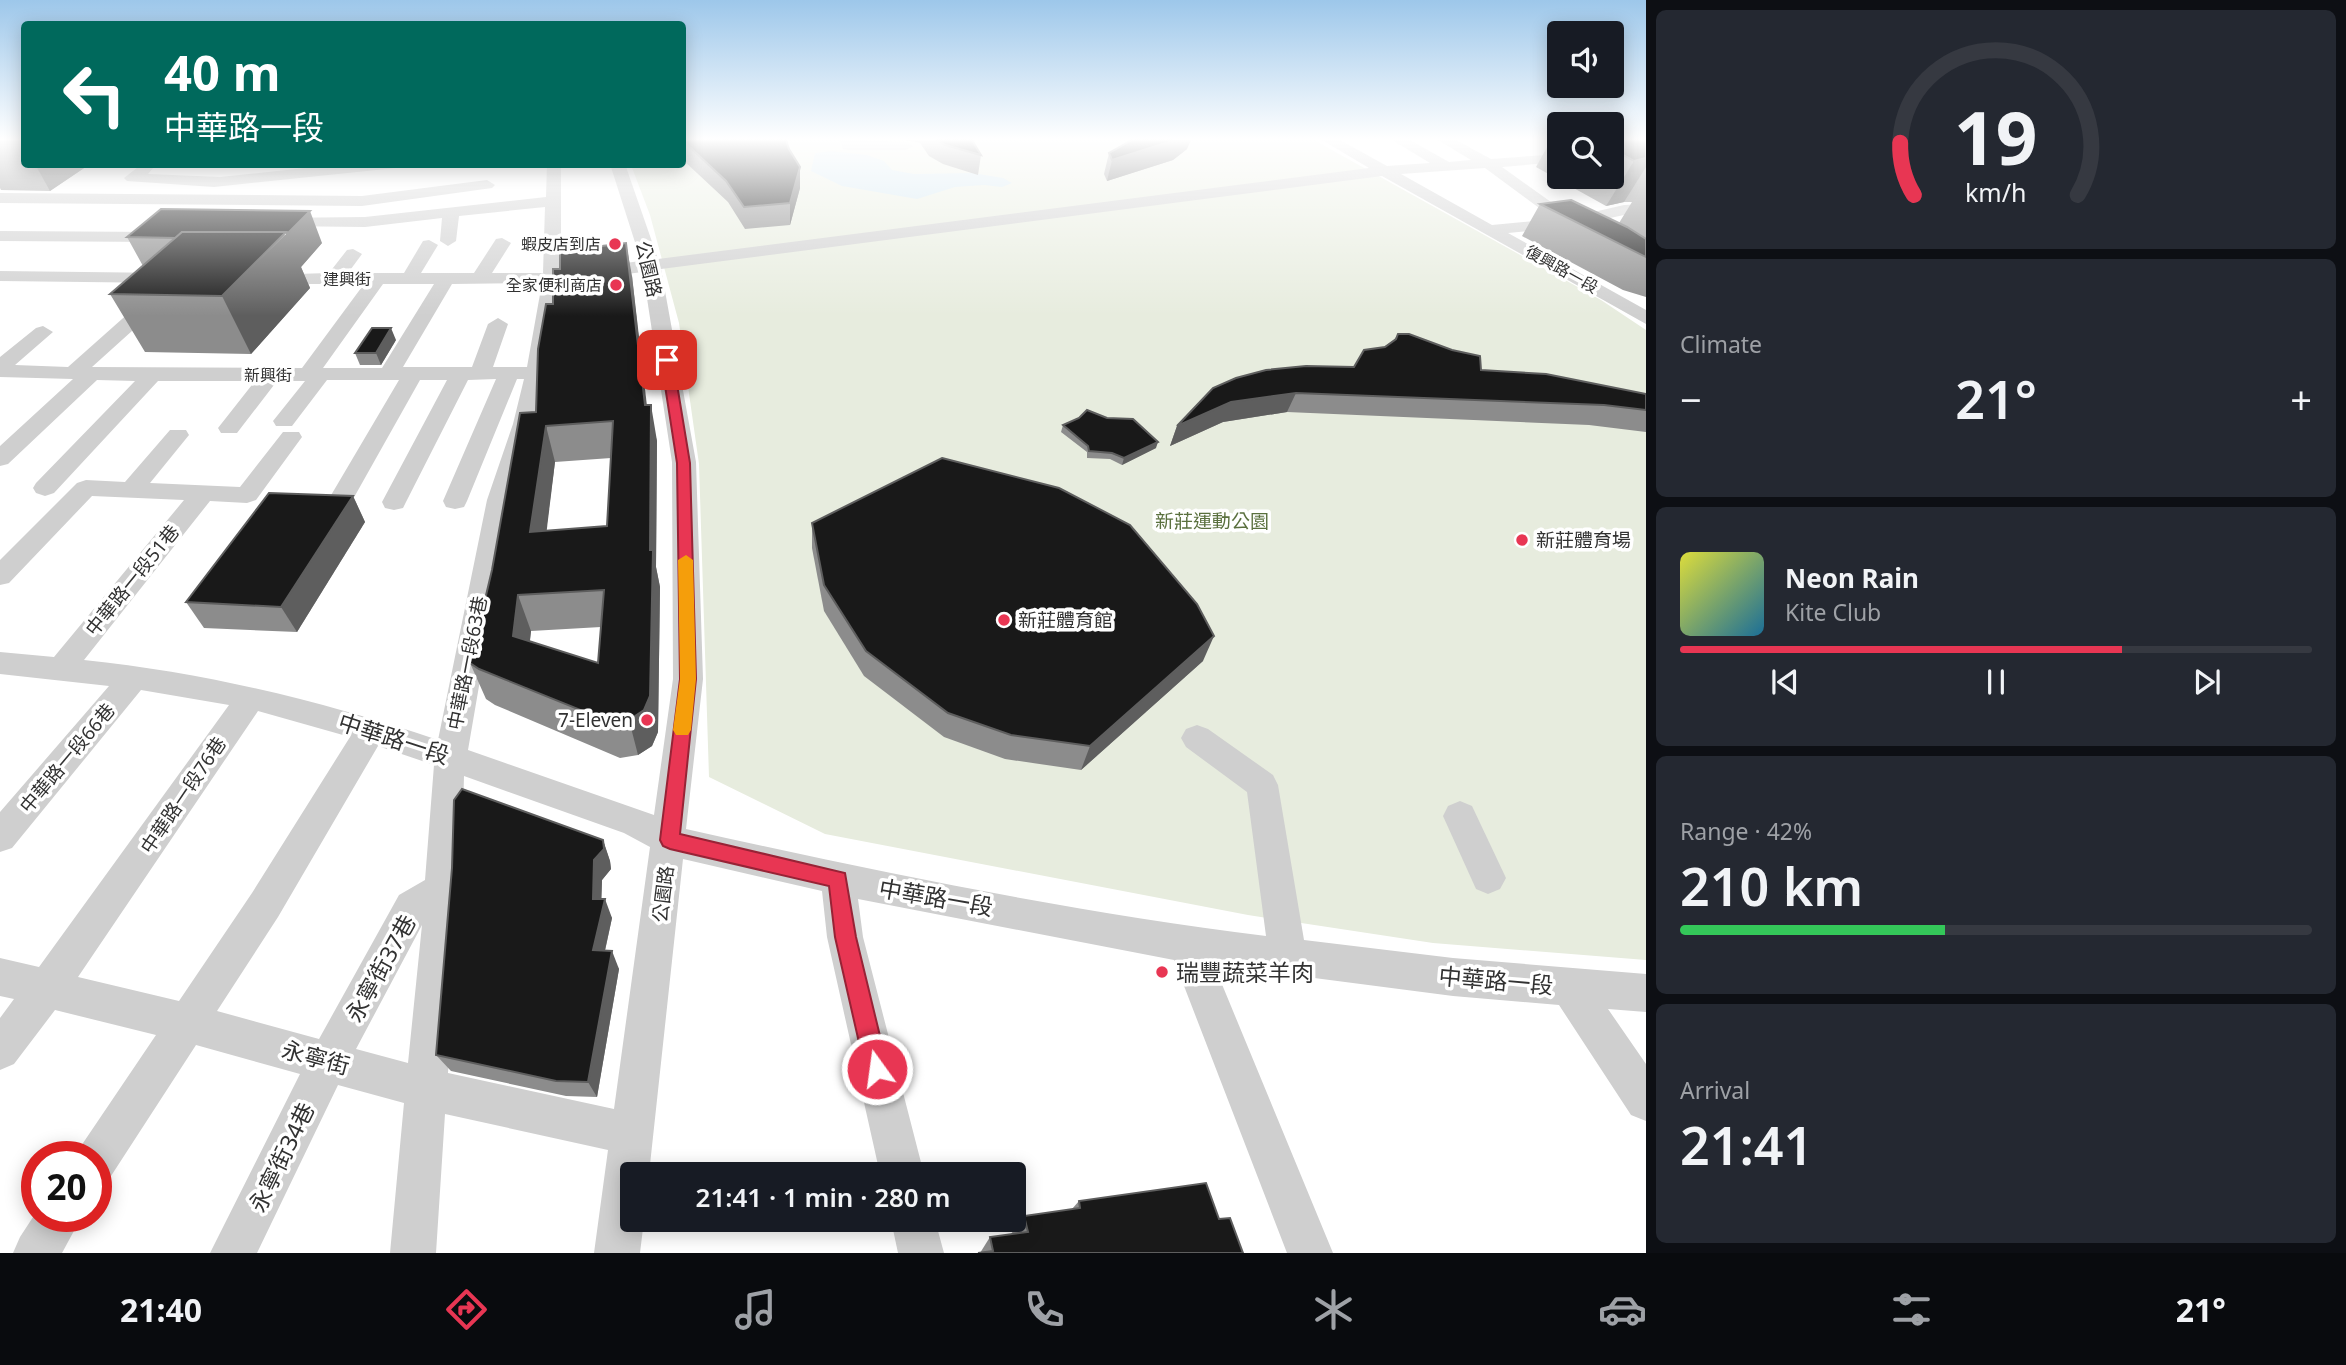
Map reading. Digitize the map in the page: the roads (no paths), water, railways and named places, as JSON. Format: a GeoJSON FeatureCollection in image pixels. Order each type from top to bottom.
{"type":"FeatureCollection","features":[{"type":"Feature","properties":{"kind":"street"},"geometry":{"type":"LineString","coordinates":[[48,198],[362,201],[382,198]]}},
{"type":"Feature","properties":{"kind":"street"},"geometry":{"type":"LineString","coordinates":[[485,208],[486,198]]}},
{"type":"Feature","properties":{"kind":"street","name":"公園路"},"geometry":{"type":"LineString","coordinates":[[617,1253],[688,679],[684,463],[651,265],[629,198]]}},
{"type":"Feature","properties":{"kind":"street","name":"建興街"},"geometry":{"type":"LineString","coordinates":[[253,279],[552,278],[1164,198]]}},
{"type":"Feature","properties":{"kind":"street","name":"復興路一段"},"geometry":{"type":"LineString","coordinates":[[1435,198],[1617,299],[1646,318]]}},
{"type":"Feature","properties":{"kind":"street"},"geometry":{"type":"LineString","coordinates":[[1537,198],[1591,239]]}},
{"type":"Feature","properties":{"kind":"street"},"geometry":{"type":"LineString","coordinates":[[185,214],[201,200]]}},
{"type":"Feature","properties":{"kind":"street"},"geometry":{"type":"LineString","coordinates":[[257,221],[365,222],[554,201]]}},
{"type":"Feature","properties":{"kind":"street","name":"中華路一段63巷"},"geometry":{"type":"LineString","coordinates":[[413,1253],[443,888],[446,794],[451,755],[499,500],[520,436],[523,373],[552,278],[554,201]]}},
{"type":"Feature","properties":{"kind":"street"},"geometry":{"type":"LineString","coordinates":[[517,205],[517,228]]}},
{"type":"Feature","properties":{"kind":"street"},"geometry":{"type":"LineString","coordinates":[[1491,230],[1570,222],[1624,210],[1646,209]]}},
{"type":"Feature","properties":{"kind":"street"},"geometry":{"type":"LineString","coordinates":[[449,241],[451,211]]}},
{"type":"Feature","properties":{"kind":"street"},"geometry":{"type":"LineString","coordinates":[[0,236],[75,237],[163,233],[113,276]]}},
{"type":"Feature","properties":{"kind":"street"},"geometry":{"type":"LineString","coordinates":[[23,276],[75,237]]}},
{"type":"Feature","properties":{"kind":"street"},"geometry":{"type":"LineString","coordinates":[[479,279],[502,243]]}},
{"type":"Feature","properties":{"kind":"street"},"geometry":{"type":"LineString","coordinates":[[409,279],[429,245]]}},
{"type":"Feature","properties":{"kind":"street"},"geometry":{"type":"LineString","coordinates":[[334,279],[353,254]]}},
{"type":"Feature","properties":{"kind":"street"},"geometry":{"type":"LineString","coordinates":[[0,276],[185,279],[82,374],[0,459]]}},
{"type":"Feature","properties":{"kind":"street"},"geometry":{"type":"LineString","coordinates":[[0,576],[86,488],[247,495],[288,429],[314,375],[377,279]]}},
{"type":"Feature","properties":{"kind":"street"},"geometry":{"type":"LineString","coordinates":[[388,375],[446,279]]}},
{"type":"Feature","properties":{"kind":"street"},"geometry":{"type":"LineString","coordinates":[[1617,299],[1646,294]]}},
{"type":"Feature","properties":{"kind":"street"},"geometry":{"type":"LineString","coordinates":[[394,502],[498,324]]}},
{"type":"Feature","properties":{"kind":"street"},"geometry":{"type":"LineString","coordinates":[[0,369],[43,332]]}},
{"type":"Feature","properties":{"kind":"street","name":"新興街"},"geometry":{"type":"LineString","coordinates":[[0,369],[152,375],[523,373]]}},
{"type":"Feature","properties":{"kind":"street"},"geometry":{"type":"LineString","coordinates":[[0,393],[26,371]]}},
{"type":"Feature","properties":{"kind":"street"},"geometry":{"type":"LineString","coordinates":[[455,501],[523,373]]}},
{"type":"Feature","properties":{"kind":"street"},"geometry":{"type":"LineString","coordinates":[[339,502],[412,374]]}},
{"type":"Feature","properties":{"kind":"street"},"geometry":{"type":"LineString","coordinates":[[45,488],[152,375]]}},
{"type":"Feature","properties":{"kind":"street"},"geometry":{"type":"LineString","coordinates":[[229,428],[271,375]]}},
{"type":"Feature","properties":{"kind":"street"},"geometry":{"type":"LineString","coordinates":[[131,490],[178,435]]}},
{"type":"Feature","properties":{"kind":"street","name":"中華路一段51巷"},"geometry":{"type":"LineString","coordinates":[[61,669],[204,492]]}},
{"type":"Feature","properties":{"kind":"street","name":"中華路一段"},"geometry":{"type":"LineString","coordinates":[[0,663],[133,678],[250,697],[451,755],[489,772],[635,822],[670,840],[838,879],[1187,944],[1453,977],[1646,993]]}},
{"type":"Feature","properties":{"kind":"street","name":"中華路一段66巷"},"geometry":{"type":"LineString","coordinates":[[0,837],[133,678]]}},
{"type":"Feature","properties":{"kind":"street","name":"中華路一段76巷"},"geometry":{"type":"LineString","coordinates":[[0,1050],[48,989],[116,893],[250,697]]}},
{"type":"Feature","properties":{"kind":"street"},"geometry":{"type":"LineString","coordinates":[[109,1141],[265,905],[371,730]]}},
{"type":"Feature","properties":{"kind":"street"},"geometry":{"type":"LineString","coordinates":[[1196,738],[1262,785],[1288,958]]}},
{"type":"Feature","properties":{"kind":"street"},"geometry":{"type":"LineString","coordinates":[[1460,816],[1488,878]]}},
{"type":"Feature","properties":{"kind":"street"},"geometry":{"type":"LineString","coordinates":[[838,879],[845,937],[899,1162]]}},
{"type":"Feature","properties":{"kind":"street","name":"永寧街37巷"},"geometry":{"type":"LineString","coordinates":[[329,1060],[412,907],[443,888]]}},
{"type":"Feature","properties":{"kind":"street"},"geometry":{"type":"LineString","coordinates":[[1187,944],[1310,1253]]}},
{"type":"Feature","properties":{"kind":"street","name":"永寧街"},"geometry":{"type":"LineString","coordinates":[[0,977],[329,1060],[426,1089],[633,1134]]}},
{"type":"Feature","properties":{"kind":"street"},"geometry":{"type":"LineString","coordinates":[[1570,987],[1646,1100]]}},
{"type":"Feature","properties":{"kind":"street","name":"永寧街34巷"},"geometry":{"type":"LineString","coordinates":[[233,1253],[329,1060]]}},
{"type":"Feature","properties":{"kind":"street"},"geometry":{"type":"LineString","coordinates":[[36,1253],[50,1232]]}},
{"type":"Feature","properties":{"kind":"street"},"geometry":{"type":"LineString","coordinates":[[916,1232],[921,1253]]}},
{"type":"Feature","properties":{"kind":"place","name":"蝦皮店到店"},"geometry":{"type":"Point","coordinates":[615,244]}},
{"type":"Feature","properties":{"kind":"place","name":"全家便利商店"},"geometry":{"type":"Point","coordinates":[616,285]}},
{"type":"Feature","properties":{"kind":"place","name":"新莊體育場"},"geometry":{"type":"Point","coordinates":[1522,540]}},
{"type":"Feature","properties":{"kind":"place","name":"新莊體育館"},"geometry":{"type":"Point","coordinates":[1004,620]}},
{"type":"Feature","properties":{"kind":"place","name":"7-Eleven"},"geometry":{"type":"Point","coordinates":[647,720]}},
{"type":"Feature","properties":{"kind":"place","name":"瑞豐蔬菜羊肉"},"geometry":{"type":"Point","coordinates":[1162,972]}},
{"type":"Feature","properties":{"kind":"park label","name":"新莊運動公園"},"geometry":{"type":"Point","coordinates":[1212,521]}}]}
